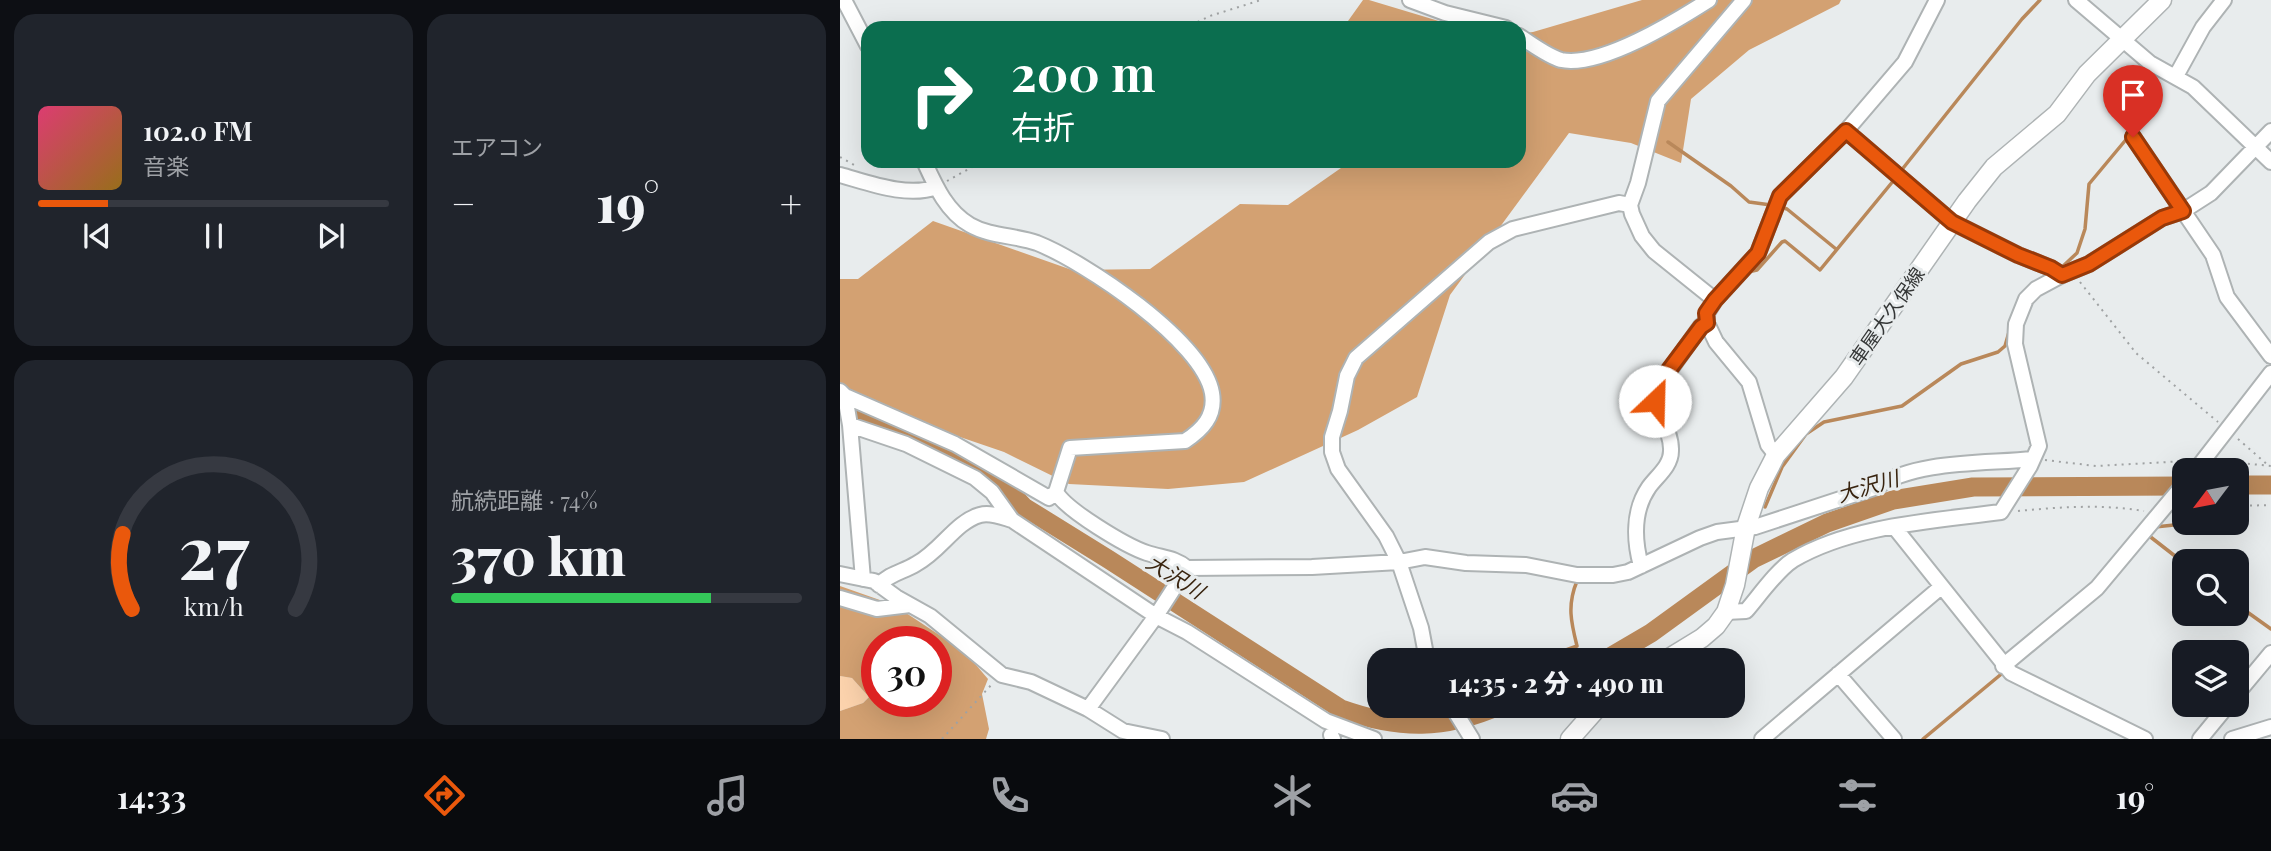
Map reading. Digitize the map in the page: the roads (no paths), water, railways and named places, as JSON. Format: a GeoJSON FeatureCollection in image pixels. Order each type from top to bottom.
{"type":"FeatureCollection","features":[{"type":"Feature","properties":{"kind":"main road","name":"車屋大久保線"},"geometry":{"type":"LineString","coordinates":[[1686,648],[1716,625],[1728,608],[1759,488],[1776,455],[1844,377],[1952,222],[1994,167],[2057,114],[2087,74],[2162,0]]}},
{"type":"Feature","properties":{"kind":"main road"},"geometry":{"type":"LineString","coordinates":[[1570,739],[1589,718]]}},
{"type":"Feature","properties":{"kind":"street"},"geometry":{"type":"LineString","coordinates":[[844,0],[861,33]]}},
{"type":"Feature","properties":{"kind":"street"},"geometry":{"type":"LineString","coordinates":[[1410,0],[1478,21]]}},
{"type":"Feature","properties":{"kind":"street"},"geometry":{"type":"LineString","coordinates":[[1526,40],[1559,59],[1581,61],[1663,29],[1709,0]]}},
{"type":"Feature","properties":{"kind":"street"},"geometry":{"type":"LineString","coordinates":[[1715,300],[1654,251],[1642,236],[1630,205],[1658,101],[1744,0]]}},
{"type":"Feature","properties":{"kind":"street"},"geometry":{"type":"LineString","coordinates":[[1776,455],[1768,445],[1749,382],[1716,342],[1707,323],[1706,313],[1758,253],[1780,196],[1846,131],[1905,62],[1937,0]]}},
{"type":"Feature","properties":{"kind":"street"},"geometry":{"type":"LineString","coordinates":[[2076,0],[2150,63],[2193,87],[2271,162]]}},
{"type":"Feature","properties":{"kind":"street"},"geometry":{"type":"LineString","coordinates":[[2176,76],[2203,27],[2224,0]]}},
{"type":"Feature","properties":{"kind":"street"},"geometry":{"type":"LineString","coordinates":[[1846,131],[1952,222],[2018,255],[2066,273]]}},
{"type":"Feature","properties":{"kind":"street"},"geometry":{"type":"LineString","coordinates":[[1728,608],[1746,611],[1792,561],[1867,532],[2002,510],[2039,446],[2015,344],[2015,333],[2026,299],[2036,289],[2089,264],[2162,218],[2183,211],[2211,193],[2271,131]]}},
{"type":"Feature","properties":{"kind":"street"},"geometry":{"type":"LineString","coordinates":[[2133,137],[2213,254],[2227,297],[2271,356]]}},
{"type":"Feature","properties":{"kind":"street"},"geometry":{"type":"LineString","coordinates":[[844,396],[955,444],[1049,499],[1056,492],[1070,448],[1185,441],[1198,432],[1212,410],[1212,394],[1206,374],[1176,339],[1113,285],[1035,242],[992,234],[971,226],[950,209],[927,168]]}},
{"type":"Feature","properties":{"kind":"street"},"geometry":{"type":"LineString","coordinates":[[840,175],[877,185],[923,192],[936,187]]}},
{"type":"Feature","properties":{"kind":"street"},"geometry":{"type":"LineString","coordinates":[[1425,648],[1421,628],[1399,562],[1386,537],[1338,469],[1332,452],[1332,437],[1347,376],[1356,358],[1489,242],[1513,229],[1619,204],[1630,205]]}},
{"type":"Feature","properties":{"kind":"street"},"geometry":{"type":"LineString","coordinates":[[1641,566],[1635,545],[1641,502],[1668,464],[1672,452],[1653,394],[1701,327],[1707,323]]}},
{"type":"Feature","properties":{"kind":"street"},"geometry":{"type":"LineString","coordinates":[[2206,458],[2271,373]]}},
{"type":"Feature","properties":{"kind":"street"},"geometry":{"type":"LineString","coordinates":[[844,396],[849,421],[863,579]]}},
{"type":"Feature","properties":{"kind":"street"},"geometry":{"type":"LineString","coordinates":[[849,421],[906,444],[975,478],[992,492],[1012,520]]}},
{"type":"Feature","properties":{"kind":"street"},"geometry":{"type":"LineString","coordinates":[[1184,573],[1399,562],[1425,557],[1466,563],[1527,565],[1577,575],[1613,575],[1628,572],[1700,538],[1746,533],[1755,527],[1877,487],[1893,476],[1948,465],[2031,463]]}},
{"type":"Feature","properties":{"kind":"street"},"geometry":{"type":"LineString","coordinates":[[1056,492],[1071,508],[1133,547],[1179,561],[1184,573]]}},
{"type":"Feature","properties":{"kind":"street"},"geometry":{"type":"LineString","coordinates":[[2006,668],[2097,588],[2172,498]]}},
{"type":"Feature","properties":{"kind":"street"},"geometry":{"type":"LineString","coordinates":[[879,584],[887,576],[917,564],[942,545],[959,526],[982,514],[1012,520],[1326,721],[1374,739]]}},
{"type":"Feature","properties":{"kind":"street"},"geometry":{"type":"LineString","coordinates":[[1895,528],[2006,668],[2038,689],[2145,739]]}},
{"type":"Feature","properties":{"kind":"street"},"geometry":{"type":"LineString","coordinates":[[1088,709],[1158,614],[1184,573]]}},
{"type":"Feature","properties":{"kind":"street"},"geometry":{"type":"LineString","coordinates":[[840,574],[879,584],[930,616],[1002,675],[1031,682],[1088,709],[1123,731],[1162,739]]}},
{"type":"Feature","properties":{"kind":"street"},"geometry":{"type":"LineString","coordinates":[[1762,739],[1941,587]]}},
{"type":"Feature","properties":{"kind":"street"},"geometry":{"type":"LineString","coordinates":[[840,598],[877,610],[910,605]]}},
{"type":"Feature","properties":{"kind":"street"},"geometry":{"type":"LineString","coordinates":[[2249,679],[2271,653]]}},
{"type":"Feature","properties":{"kind":"street"},"geometry":{"type":"LineString","coordinates":[[1838,674],[1894,739]]}},
{"type":"Feature","properties":{"kind":"street"},"geometry":{"type":"LineString","coordinates":[[2200,739],[2218,717]]}},
{"type":"Feature","properties":{"kind":"street"},"geometry":{"type":"LineString","coordinates":[[1459,718],[1471,737]]}},
{"type":"Feature","properties":{"kind":"street"},"geometry":{"type":"LineString","coordinates":[[2232,739],[2271,727]]}},
{"type":"Feature","properties":{"kind":"waterway"},"geometry":{"type":"LineString","coordinates":[[1900,172],[2040,0]]}},
{"type":"Feature","properties":{"kind":"waterway"},"geometry":{"type":"LineString","coordinates":[[2061,268],[2077,253],[2085,229],[2089,184],[2129,136],[2159,94]]}},
{"type":"Feature","properties":{"kind":"waterway"},"geometry":{"type":"LineString","coordinates":[[1668,142],[1731,186],[1749,202],[1771,205]]}},
{"type":"Feature","properties":{"kind":"waterway"},"geometry":{"type":"LineString","coordinates":[[1748,272],[1757,270],[1785,241],[1820,270],[1894,180]]}},
{"type":"Feature","properties":{"kind":"waterway"},"geometry":{"type":"LineString","coordinates":[[1780,207],[1787,209],[1836,249]]}},
{"type":"Feature","properties":{"kind":"waterway"},"geometry":{"type":"LineString","coordinates":[[1765,507],[1782,467],[1806,434],[1824,422],[1902,406],[1961,364],[1998,352],[2005,346],[2009,332]]}},
{"type":"Feature","properties":{"kind":"waterway","name":"大沢川"},"geometry":{"type":"LineString","coordinates":[[840,409],[947,450],[997,478],[1024,507],[1341,709],[1367,717]]}},
{"type":"Feature","properties":{"kind":"waterway","name":"大沢川"},"geometry":{"type":"LineString","coordinates":[[2249,485],[2271,485]]}},
{"type":"Feature","properties":{"kind":"waterway","name":"大沢川"},"geometry":{"type":"LineString","coordinates":[[1625,648],[1651,633],[1753,559],[1827,523],[1893,500],[1973,487],[2172,486]]}},
{"type":"Feature","properties":{"kind":"waterway"},"geometry":{"type":"LineString","coordinates":[[2155,527],[2172,525]]}},
{"type":"Feature","properties":{"kind":"waterway"},"geometry":{"type":"LineString","coordinates":[[2148,535],[2172,554]]}},
{"type":"Feature","properties":{"kind":"waterway"},"geometry":{"type":"LineString","coordinates":[[1571,648],[1577,646],[1571,614],[1577,581]]}},
{"type":"Feature","properties":{"kind":"waterway"},"geometry":{"type":"LineString","coordinates":[[2249,613],[2271,629]]}},
{"type":"Feature","properties":{"kind":"waterway"},"geometry":{"type":"LineString","coordinates":[[1923,739],[2005,671]]}},
{"type":"Feature","properties":{"kind":"waterway","name":"大沢川"},"geometry":{"type":"LineString","coordinates":[[1370,718],[1403,724],[1441,723],[1463,718]]}}]}
